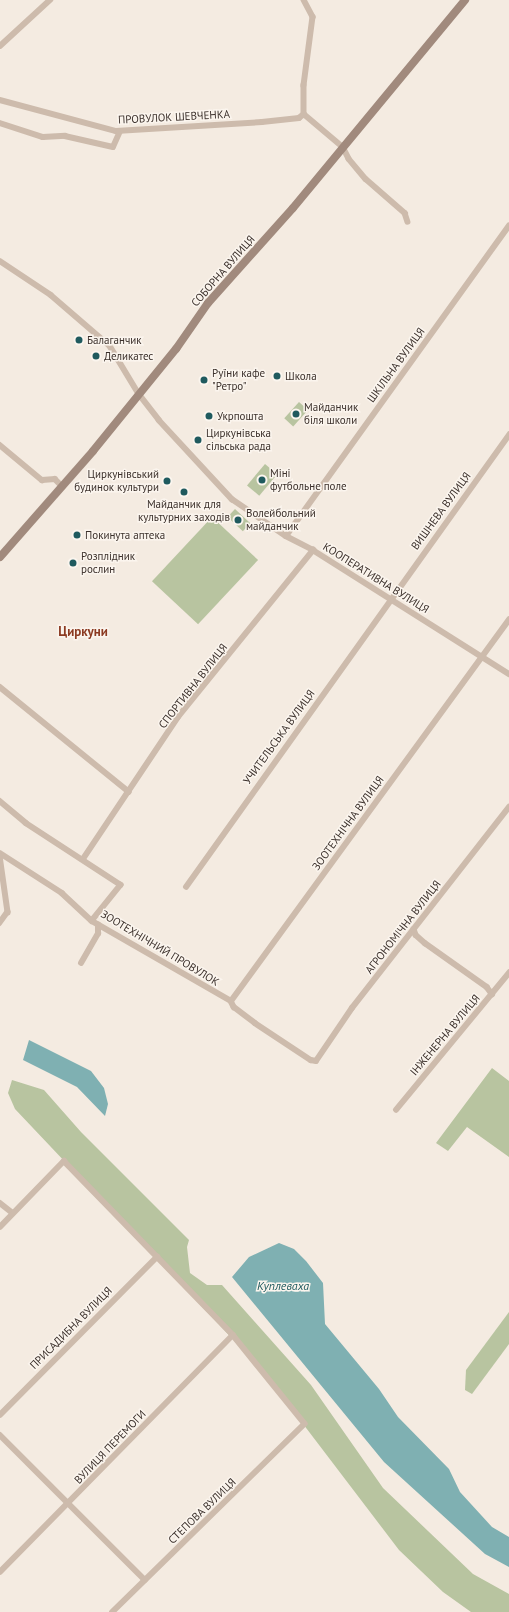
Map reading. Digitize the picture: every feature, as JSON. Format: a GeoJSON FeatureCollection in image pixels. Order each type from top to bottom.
{"type":"FeatureCollection","features":[{"type":"Feature","properties":{"kind":"street"},"geometry":{"type":"LineString","coordinates":[[0,46],[50,0]]}},
{"type":"Feature","properties":{"kind":"street"},"geometry":{"type":"LineString","coordinates":[[304,0],[313,17],[304,85],[304,114],[343,146],[349,159],[366,179],[405,213],[408,222]]}},
{"type":"Feature","properties":{"kind":"street","name":"СОБОРНА ВУЛИЦЯ"},"geometry":{"type":"LineString","coordinates":[[0,557],[62,487],[139,394],[208,303],[293,208],[465,0]]}},
{"type":"Feature","properties":{"kind":"street","name":"ПРОВУЛОК ШЕВЧЕНКА"},"geometry":{"type":"LineString","coordinates":[[0,100],[120,131],[262,122],[299,118],[304,114]]}},
{"type":"Feature","properties":{"kind":"street"},"geometry":{"type":"LineString","coordinates":[[0,123],[43,137],[65,136],[113,147],[120,131]]}},
{"type":"Feature","properties":{"kind":"street","name":"ШКІЛЬНА ВУЛИЦЯ"},"geometry":{"type":"LineString","coordinates":[[286,536],[509,226]]}},
{"type":"Feature","properties":{"kind":"street","name":"КООПЕРАТИВНА ВУЛИЦЯ"},"geometry":{"type":"LineString","coordinates":[[0,261],[52,296],[110,346],[139,394],[232,499],[286,536],[313,550],[509,674]]}},
{"type":"Feature","properties":{"kind":"street","name":"ВИШНЕВА ВУЛИЦЯ"},"geometry":{"type":"LineString","coordinates":[[390,600],[509,435]]}},
{"type":"Feature","properties":{"kind":"street"},"geometry":{"type":"LineString","coordinates":[[0,445],[42,480],[55,479],[62,487]]}},
{"type":"Feature","properties":{"kind":"street","name":"СПОРТИВНА ВУЛИЦЯ"},"geometry":{"type":"LineString","coordinates":[[82,859],[129,792],[178,717],[313,550]]}},
{"type":"Feature","properties":{"kind":"street","name":"УЧИТЕЛЬСЬКА ВУЛИЦЯ"},"geometry":{"type":"LineString","coordinates":[[186,887],[390,600]]}},
{"type":"Feature","properties":{"kind":"street","name":"ЗООТЕХНІЧНА ВУЛИЦЯ"},"geometry":{"type":"LineString","coordinates":[[231,1001],[509,620]]}},
{"type":"Feature","properties":{"kind":"street"},"geometry":{"type":"LineString","coordinates":[[0,688],[129,792]]}},
{"type":"Feature","properties":{"kind":"street","name":"ЗООТЕХНІЧНИЙ ПРОВУЛОК"},"geometry":{"type":"LineString","coordinates":[[0,801],[26,823],[121,885],[92,921],[231,1001],[234,1008],[316,1062]]}},
{"type":"Feature","properties":{"kind":"street","name":"АГРОНОМІЧНА ВУЛИЦЯ"},"geometry":{"type":"LineString","coordinates":[[316,1062],[352,1008],[509,807]]}},
{"type":"Feature","properties":{"kind":"street"},"geometry":{"type":"LineString","coordinates":[[0,855],[62,893],[92,921]]}},
{"type":"Feature","properties":{"kind":"street"},"geometry":{"type":"LineString","coordinates":[[0,855],[8,912],[0,923]]}},
{"type":"Feature","properties":{"kind":"street"},"geometry":{"type":"LineString","coordinates":[[81,963],[98,934],[98,925]]}},
{"type":"Feature","properties":{"kind":"street"},"geometry":{"type":"LineString","coordinates":[[414,929],[416,935],[425,943],[487,987],[492,994]]}},
{"type":"Feature","properties":{"kind":"street","name":"ІНЖЕНЕРНА ВУЛИЦЯ"},"geometry":{"type":"LineString","coordinates":[[396,1110],[509,974]]}},
{"type":"Feature","properties":{"kind":"street"},"geometry":{"type":"LineString","coordinates":[[0,1227],[58,1169],[64,1161],[233,1335]]}},
{"type":"Feature","properties":{"kind":"street"},"geometry":{"type":"LineString","coordinates":[[0,1203],[13,1213]]}},
{"type":"Feature","properties":{"kind":"street","name":"ПРИСАДИБНА ВУЛИЦЯ"},"geometry":{"type":"LineString","coordinates":[[0,1415],[157,1257]]}},
{"type":"Feature","properties":{"kind":"street","name":"СТЕПОВА ВУЛИЦЯ"},"geometry":{"type":"LineString","coordinates":[[113,1612],[305,1424],[233,1335]]}},
{"type":"Feature","properties":{"kind":"street","name":"ВУЛИЦЯ ПЕРЕМОГИ"},"geometry":{"type":"LineString","coordinates":[[0,1572],[233,1335]]}},
{"type":"Feature","properties":{"kind":"street"},"geometry":{"type":"LineString","coordinates":[[0,1435],[67,1504],[145,1580]]}},
{"type":"Feature","properties":{"kind":"green space","name":"Майданчик біля школи"},"geometry":{"type":"Polygon","coordinates":[[[299,402],[308,410],[293,426],[284,418],[299,402]]]}},
{"type":"Feature","properties":{"kind":"green space","name":"Міні футбольне поле"},"geometry":{"type":"Polygon","coordinates":[[[265,464],[277,474],[259,496],[247,485],[265,464]]]}},
{"type":"Feature","properties":{"kind":"green space","name":"Волейбольний майданчик"},"geometry":{"type":"Polygon","coordinates":[[[235,509],[250,523],[243,531],[227,517],[235,509]]]}},
{"type":"Feature","properties":{"kind":"green space"},"geometry":{"type":"Polygon","coordinates":[[[212,517],[258,560],[198,624],[152,581],[212,517]]]}},
{"type":"Feature","properties":{"kind":"green space"},"geometry":{"type":"Polygon","coordinates":[[[492,1068],[509,1081],[509,1157],[467,1127],[448,1151],[436,1143],[492,1068]]]}},
{"type":"Feature","properties":{"kind":"green space"},"geometry":{"type":"Polygon","coordinates":[[[12,1080],[44,1090],[81,1132],[189,1240],[187,1247],[190,1273],[207,1285],[222,1285],[311,1385],[383,1488],[473,1574],[509,1594],[509,1612],[471,1612],[443,1592],[399,1550],[262,1370],[15,1109],[8,1093],[12,1080]]]}},
{"type":"Feature","properties":{"kind":"green space"},"geometry":{"type":"Polygon","coordinates":[[[509,1312],[509,1344],[472,1394],[465,1390],[466,1370],[509,1312]]]}},
{"type":"Feature","properties":{"kind":"water"},"geometry":{"type":"Polygon","coordinates":[[[29,1040],[91,1071],[104,1088],[108,1104],[105,1116],[77,1087],[23,1060],[29,1040]]]}},
{"type":"Feature","properties":{"kind":"water","name":"Куплеваха"},"geometry":{"type":"Polygon","coordinates":[[[279,1243],[294,1249],[306,1261],[323,1283],[325,1324],[379,1389],[398,1417],[449,1469],[460,1492],[492,1527],[509,1537],[509,1567],[485,1554],[384,1462],[232,1277],[249,1257],[279,1243]]]}},
{"type":"Feature","properties":{"kind":"place","name":"Балаганчик"},"geometry":{"type":"Point","coordinates":[79,340]}},
{"type":"Feature","properties":{"kind":"place","name":"Деликатес"},"geometry":{"type":"Point","coordinates":[96,356]}},
{"type":"Feature","properties":{"kind":"place","name":"Школа"},"geometry":{"type":"Point","coordinates":[277,376]}},
{"type":"Feature","properties":{"kind":"place","name":"Руїни кафе \"Ретро\""},"geometry":{"type":"Point","coordinates":[204,380]}},
{"type":"Feature","properties":{"kind":"place","name":"Майданчик біля школи"},"geometry":{"type":"Point","coordinates":[296,414]}},
{"type":"Feature","properties":{"kind":"place","name":"Укрпошта"},"geometry":{"type":"Point","coordinates":[209,416]}},
{"type":"Feature","properties":{"kind":"place","name":"Циркунівська сільська рада"},"geometry":{"type":"Point","coordinates":[198,440]}},
{"type":"Feature","properties":{"kind":"place","name":"Міні футбольне поле"},"geometry":{"type":"Point","coordinates":[262,480]}},
{"type":"Feature","properties":{"kind":"place","name":"Циркунівський будинок культури"},"geometry":{"type":"Point","coordinates":[167,481]}},
{"type":"Feature","properties":{"kind":"place","name":"Майданчик для культурних заходів"},"geometry":{"type":"Point","coordinates":[184,492]}},
{"type":"Feature","properties":{"kind":"place","name":"Волейбольний майданчик"},"geometry":{"type":"Point","coordinates":[238,520]}},
{"type":"Feature","properties":{"kind":"place","name":"Покинута аптека"},"geometry":{"type":"Point","coordinates":[77,535]}},
{"type":"Feature","properties":{"kind":"place","name":"Розплідник рослин"},"geometry":{"type":"Point","coordinates":[73,563]}},
{"type":"Feature","properties":{"kind":"district","name":"Циркуни"},"geometry":{"type":"Point","coordinates":[83,632]}}]}
